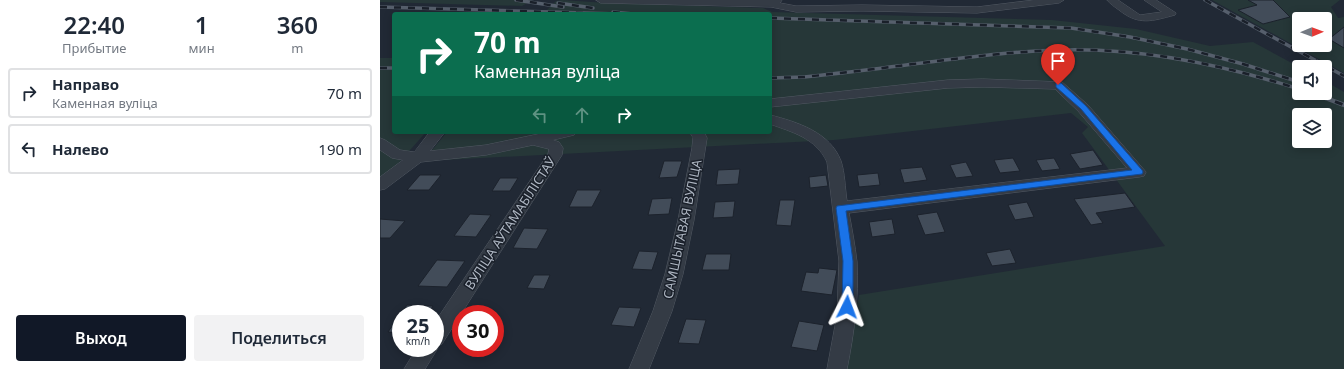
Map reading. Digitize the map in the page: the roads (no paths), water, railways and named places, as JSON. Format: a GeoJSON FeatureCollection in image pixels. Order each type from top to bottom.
{"type":"FeatureCollection","features":[{"type":"Feature","properties":{"kind":"street"},"geometry":{"type":"LineString","coordinates":[[601,0],[774,2],[796,9],[976,5],[1059,0]]}},
{"type":"Feature","properties":{"kind":"street"},"geometry":{"type":"LineString","coordinates":[[1112,0],[1138,19],[1148,19],[1171,13],[1149,0]]}},
{"type":"Feature","properties":{"kind":"street"},"geometry":{"type":"LineString","coordinates":[[772,104],[948,84],[983,83],[1058,85],[1083,108],[1139,172],[841,208]]}},
{"type":"Feature","properties":{"kind":"street"},"geometry":{"type":"LineString","coordinates":[[772,120],[811,135],[825,144],[834,162],[848,261],[846,317],[837,369]]}},
{"type":"Feature","properties":{"kind":"street"},"geometry":{"type":"LineString","coordinates":[[383,190],[417,156],[436,134]]}},
{"type":"Feature","properties":{"kind":"street"},"geometry":{"type":"LineString","coordinates":[[380,143],[398,155],[417,156],[486,150],[560,134]]}},
{"type":"Feature","properties":{"kind":"street","name":"САМШЫТАВАЯ ВУЛІЦА"},"geometry":{"type":"LineString","coordinates":[[639,369],[669,292],[676,265],[699,148],[700,138],[698,134]]}},
{"type":"Feature","properties":{"kind":"street","name":"ВУЛІЦА АЎТАМАБІЛІСТАЎ"},"geometry":{"type":"LineString","coordinates":[[444,324],[555,155],[556,148],[554,145],[533,140]]}},
{"type":"Feature","properties":{"kind":"street"},"geometry":{"type":"LineString","coordinates":[[414,369],[422,357]]}},
{"type":"Feature","properties":{"kind":"railway"},"geometry":{"type":"LineString","coordinates":[[516,0],[563,7]]}},
{"type":"Feature","properties":{"kind":"railway"},"geometry":{"type":"LineString","coordinates":[[1205,0],[1344,76]]}},
{"type":"Feature","properties":{"kind":"railway"},"geometry":{"type":"LineString","coordinates":[[558,3],[593,8]]}},
{"type":"Feature","properties":{"kind":"railway"},"geometry":{"type":"LineString","coordinates":[[380,7],[551,12]]}},
{"type":"Feature","properties":{"kind":"railway"},"geometry":{"type":"LineString","coordinates":[[772,18],[1071,28],[1130,37],[1187,49],[1243,64],[1292,80]]}},
{"type":"Feature","properties":{"kind":"railway"},"geometry":{"type":"LineString","coordinates":[[772,78],[804,77],[1007,53],[1094,50],[1153,55],[1183,60],[1241,72],[1292,87]]}},
{"type":"Feature","properties":{"kind":"railway"},"geometry":{"type":"LineString","coordinates":[[380,68],[392,68]]}},
{"type":"Feature","properties":{"kind":"railway"},"geometry":{"type":"LineString","coordinates":[[1331,100],[1344,105]]}}]}
